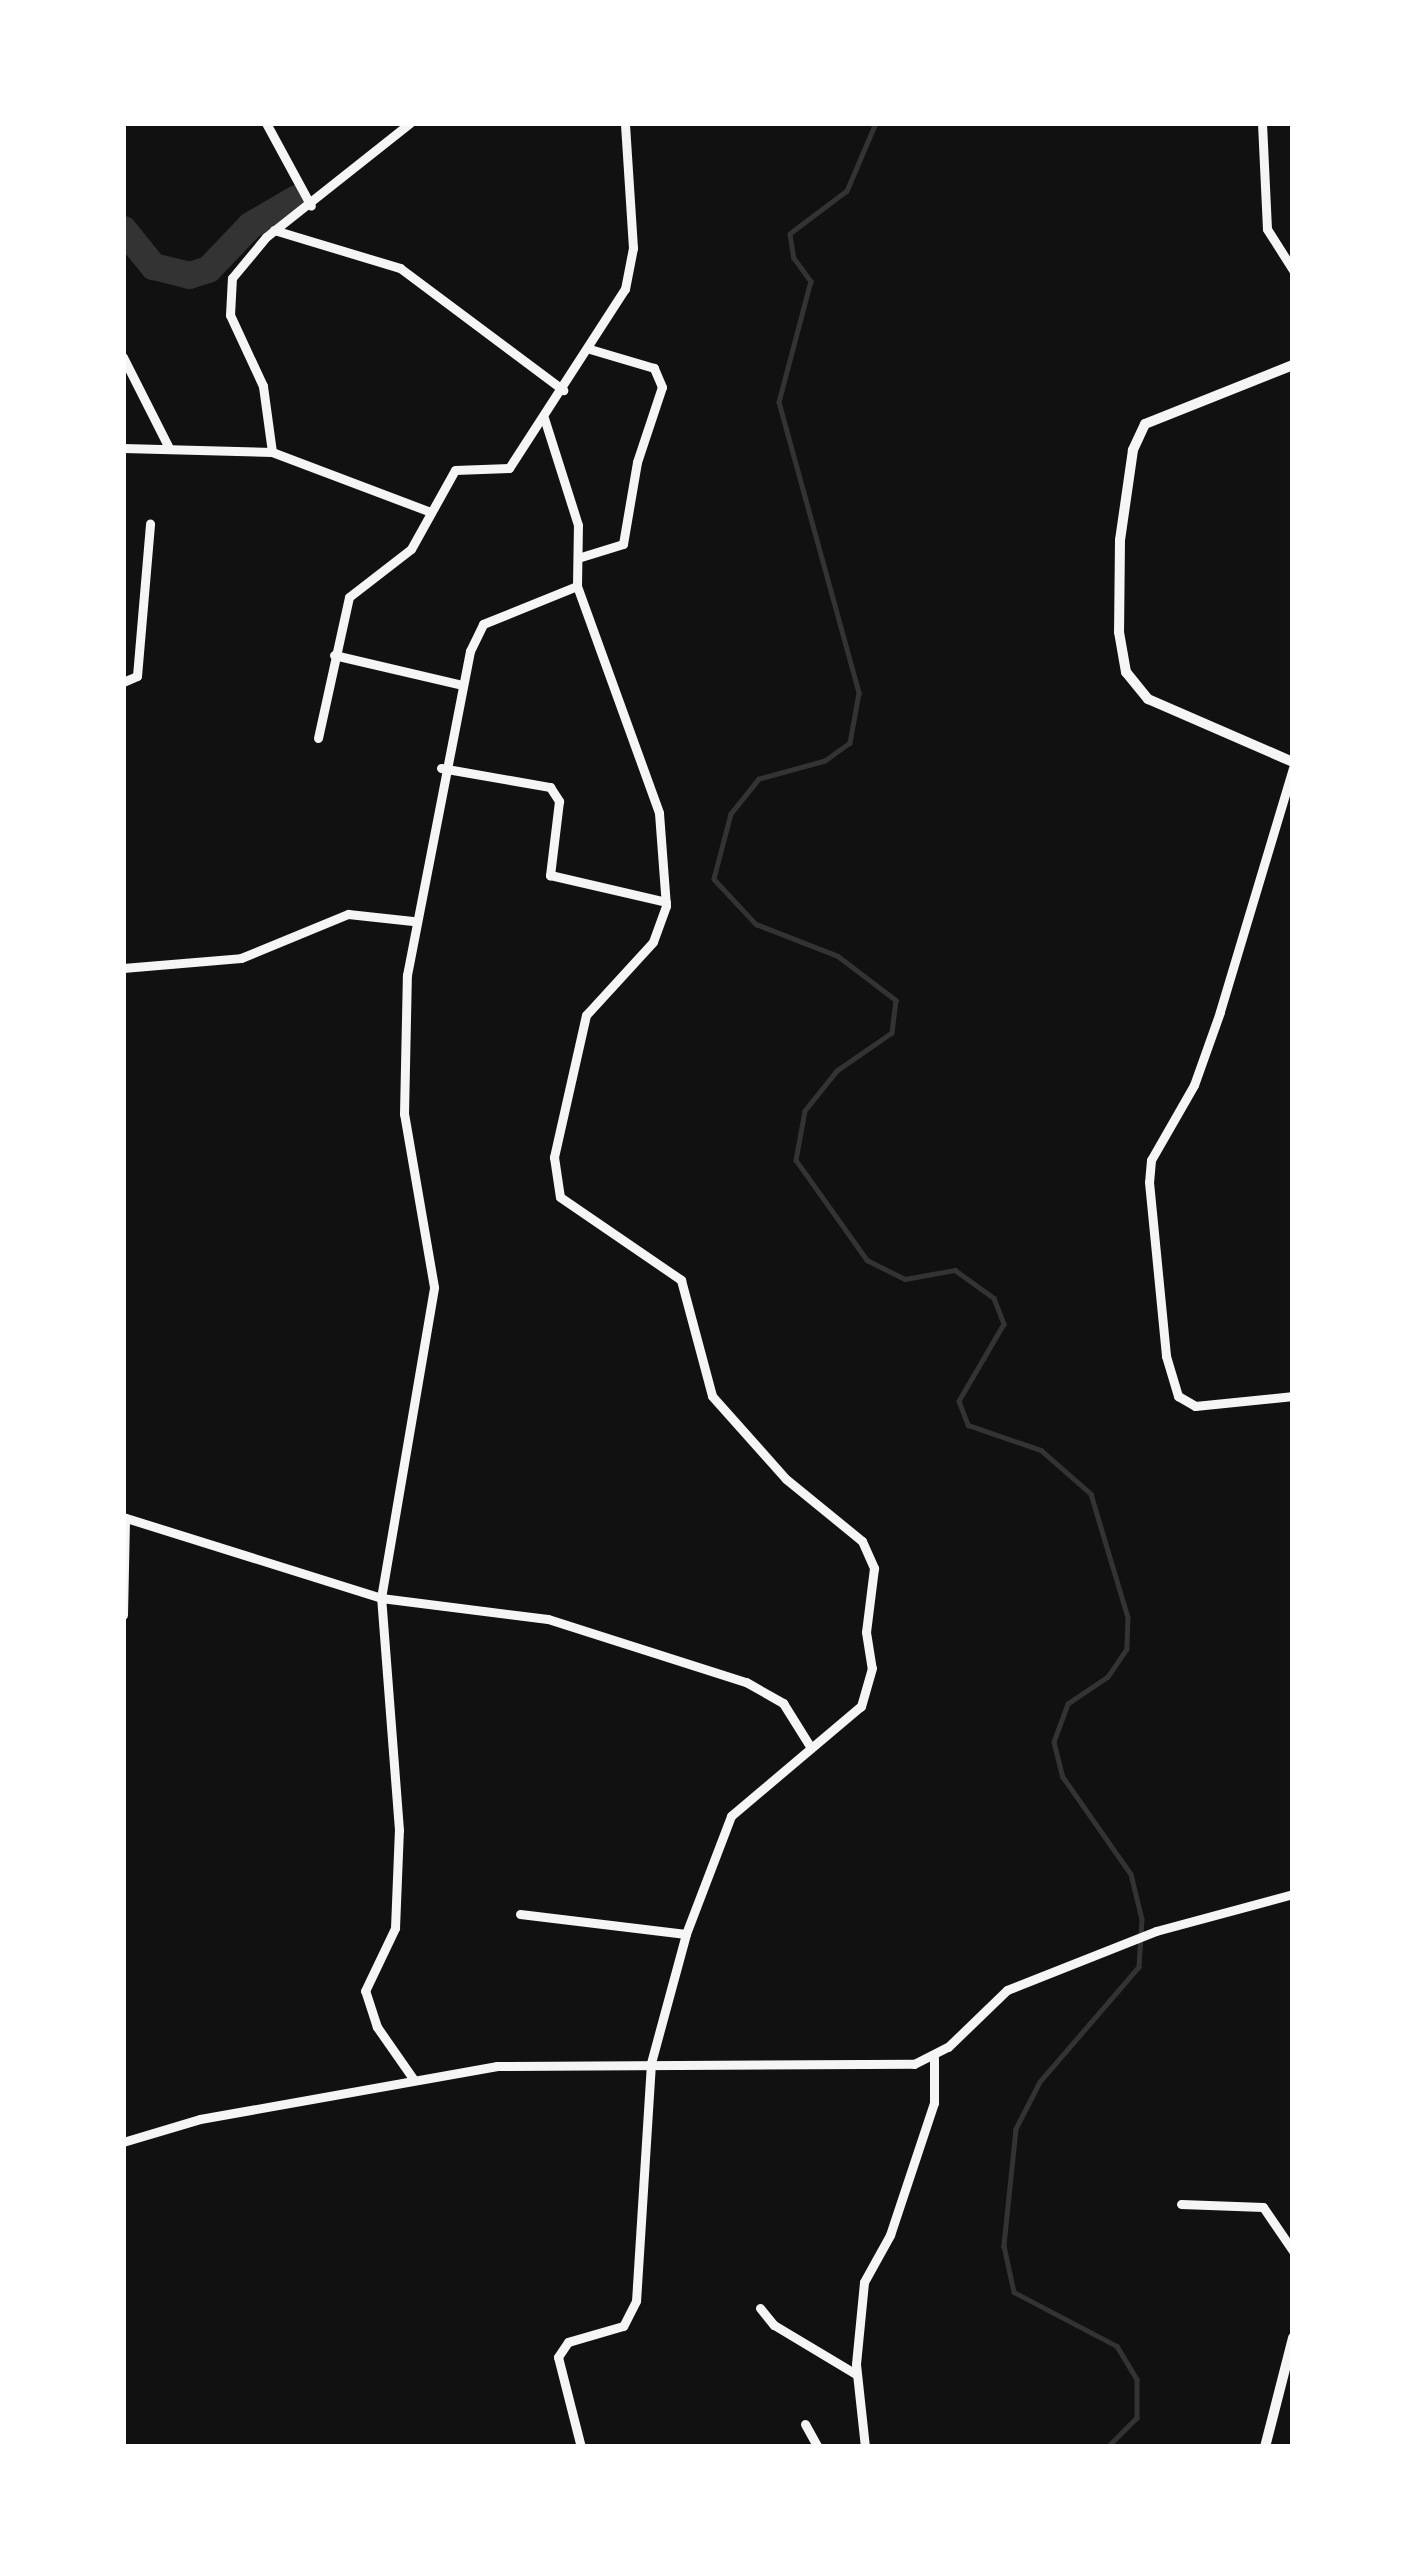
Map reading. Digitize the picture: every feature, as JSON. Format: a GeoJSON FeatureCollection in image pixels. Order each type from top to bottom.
{"type":"FeatureCollection","features":[{"type":"Feature","properties":{"kind":"street"},"geometry":{"type":"LineString","coordinates":[[266,123],[311,206]]}},
{"type":"Feature","properties":{"kind":"street"},"geometry":{"type":"LineString","coordinates":[[272,452],[263,386],[226,296],[242,263],[274,230],[311,206],[410,123]]}},
{"type":"Feature","properties":{"kind":"street"},"geometry":{"type":"LineString","coordinates":[[318,738],[350,597],[411,549],[455,470],[509,468],[590,349],[630,271],[625,123]]}},
{"type":"Feature","properties":{"kind":"street"},"geometry":{"type":"LineString","coordinates":[[1262,123],[1267,229],[1293,270]]}},
{"type":"Feature","properties":{"kind":"street"},"geometry":{"type":"LineString","coordinates":[[274,230],[400,268],[563,391]]}},
{"type":"Feature","properties":{"kind":"street"},"geometry":{"type":"LineString","coordinates":[[581,557],[623,544],[637,462],[662,387],[654,368],[590,349]]}},
{"type":"Feature","properties":{"kind":"street"},"geometry":{"type":"LineString","coordinates":[[123,357],[169,448]]}},
{"type":"Feature","properties":{"kind":"street"},"geometry":{"type":"LineString","coordinates":[[1293,365],[1145,424],[1133,450],[1120,540],[1119,632],[1126,672],[1148,699],[1293,765],[1220,1012],[1194,1084],[1151,1160],[1149,1182],[1166,1356],[1178,1396],[1195,1406],[1293,1396]]}},
{"type":"Feature","properties":{"kind":"street"},"geometry":{"type":"LineString","coordinates":[[544,418],[571,491],[581,557],[577,586],[629,748],[659,813],[666,902],[652,942],[586,1015],[555,1179],[567,1208],[665,1262],[681,1280],[712,1396],[786,1479],[870,1553],[869,1684],[853,1719],[731,1816],[686,1934],[652,2063],[637,2301],[622,2326],[568,2342],[558,2357],[581,2447]]}},
{"type":"Feature","properties":{"kind":"street"},"geometry":{"type":"LineString","coordinates":[[123,448],[272,452],[431,512]]}},
{"type":"Feature","properties":{"kind":"street"},"geometry":{"type":"LineString","coordinates":[[123,682],[136,676],[150,524]]}},
{"type":"Feature","properties":{"kind":"street"},"geometry":{"type":"LineString","coordinates":[[415,2080],[376,2027],[365,1991],[395,1928],[398,1880],[381,1598],[432,1312],[434,1270],[404,1114],[413,920],[459,684],[483,624],[577,586]]}},
{"type":"Feature","properties":{"kind":"street"},"geometry":{"type":"LineString","coordinates":[[334,656],[459,684]]}},
{"type":"Feature","properties":{"kind":"street"},"geometry":{"type":"LineString","coordinates":[[441,768],[550,787],[559,801],[550,875],[666,902]]}},
{"type":"Feature","properties":{"kind":"street"},"geometry":{"type":"LineString","coordinates":[[123,968],[241,958],[348,914],[413,920]]}},
{"type":"Feature","properties":{"kind":"street"},"geometry":{"type":"LineString","coordinates":[[123,1615],[124,1517],[381,1598],[548,1619],[746,1682],[783,1703],[812,1748]]}},
{"type":"Feature","properties":{"kind":"street"},"geometry":{"type":"LineString","coordinates":[[123,2142],[200,2119],[415,2080],[575,2060],[893,2065],[934,2058],[1007,1990],[1129,1940],[1293,1894]]}},
{"type":"Feature","properties":{"kind":"street"},"geometry":{"type":"LineString","coordinates":[[520,1914],[686,1934]]}},
{"type":"Feature","properties":{"kind":"street"},"geometry":{"type":"LineString","coordinates":[[865,2447],[856,2374],[864,2282],[890,2235],[934,2103],[934,2058]]}},
{"type":"Feature","properties":{"kind":"street"},"geometry":{"type":"LineString","coordinates":[[1181,2204],[1263,2207],[1293,2251]]}},
{"type":"Feature","properties":{"kind":"street"},"geometry":{"type":"LineString","coordinates":[[760,2308],[774,2325],[856,2374]]}},
{"type":"Feature","properties":{"kind":"street"},"geometry":{"type":"LineString","coordinates":[[1265,2447],[1293,2338]]}},
{"type":"Feature","properties":{"kind":"street"},"geometry":{"type":"LineString","coordinates":[[805,2424],[818,2447]]}},
{"type":"Feature","properties":{"kind":"waterway"},"geometry":{"type":"LineString","coordinates":[[876,123],[847,191],[790,234],[794,258],[811,281],[779,402],[859,693],[850,743],[825,761],[759,779],[731,814],[714,879],[756,924],[838,956],[896,1000],[892,1033],[837,1071],[805,1111],[796,1160],[867,1260],[905,1279],[955,1270],[994,1298],[1004,1324],[959,1401],[968,1425],[1041,1450],[1091,1494],[1128,1617],[1127,1649],[1108,1677],[1068,1704],[1054,1742],[1063,1777],[1131,1874],[1142,1919],[1139,1967],[1040,2082],[1016,2129],[1004,2246],[1014,2292],[1117,2346],[1137,2379],[1137,2418],[1108,2447]]}},
{"type":"Feature","properties":{"kind":"waterway"},"geometry":{"type":"LineString","coordinates":[[123,229],[153,266],[189,275],[208,269],[250,225],[296,198]]}}]}
